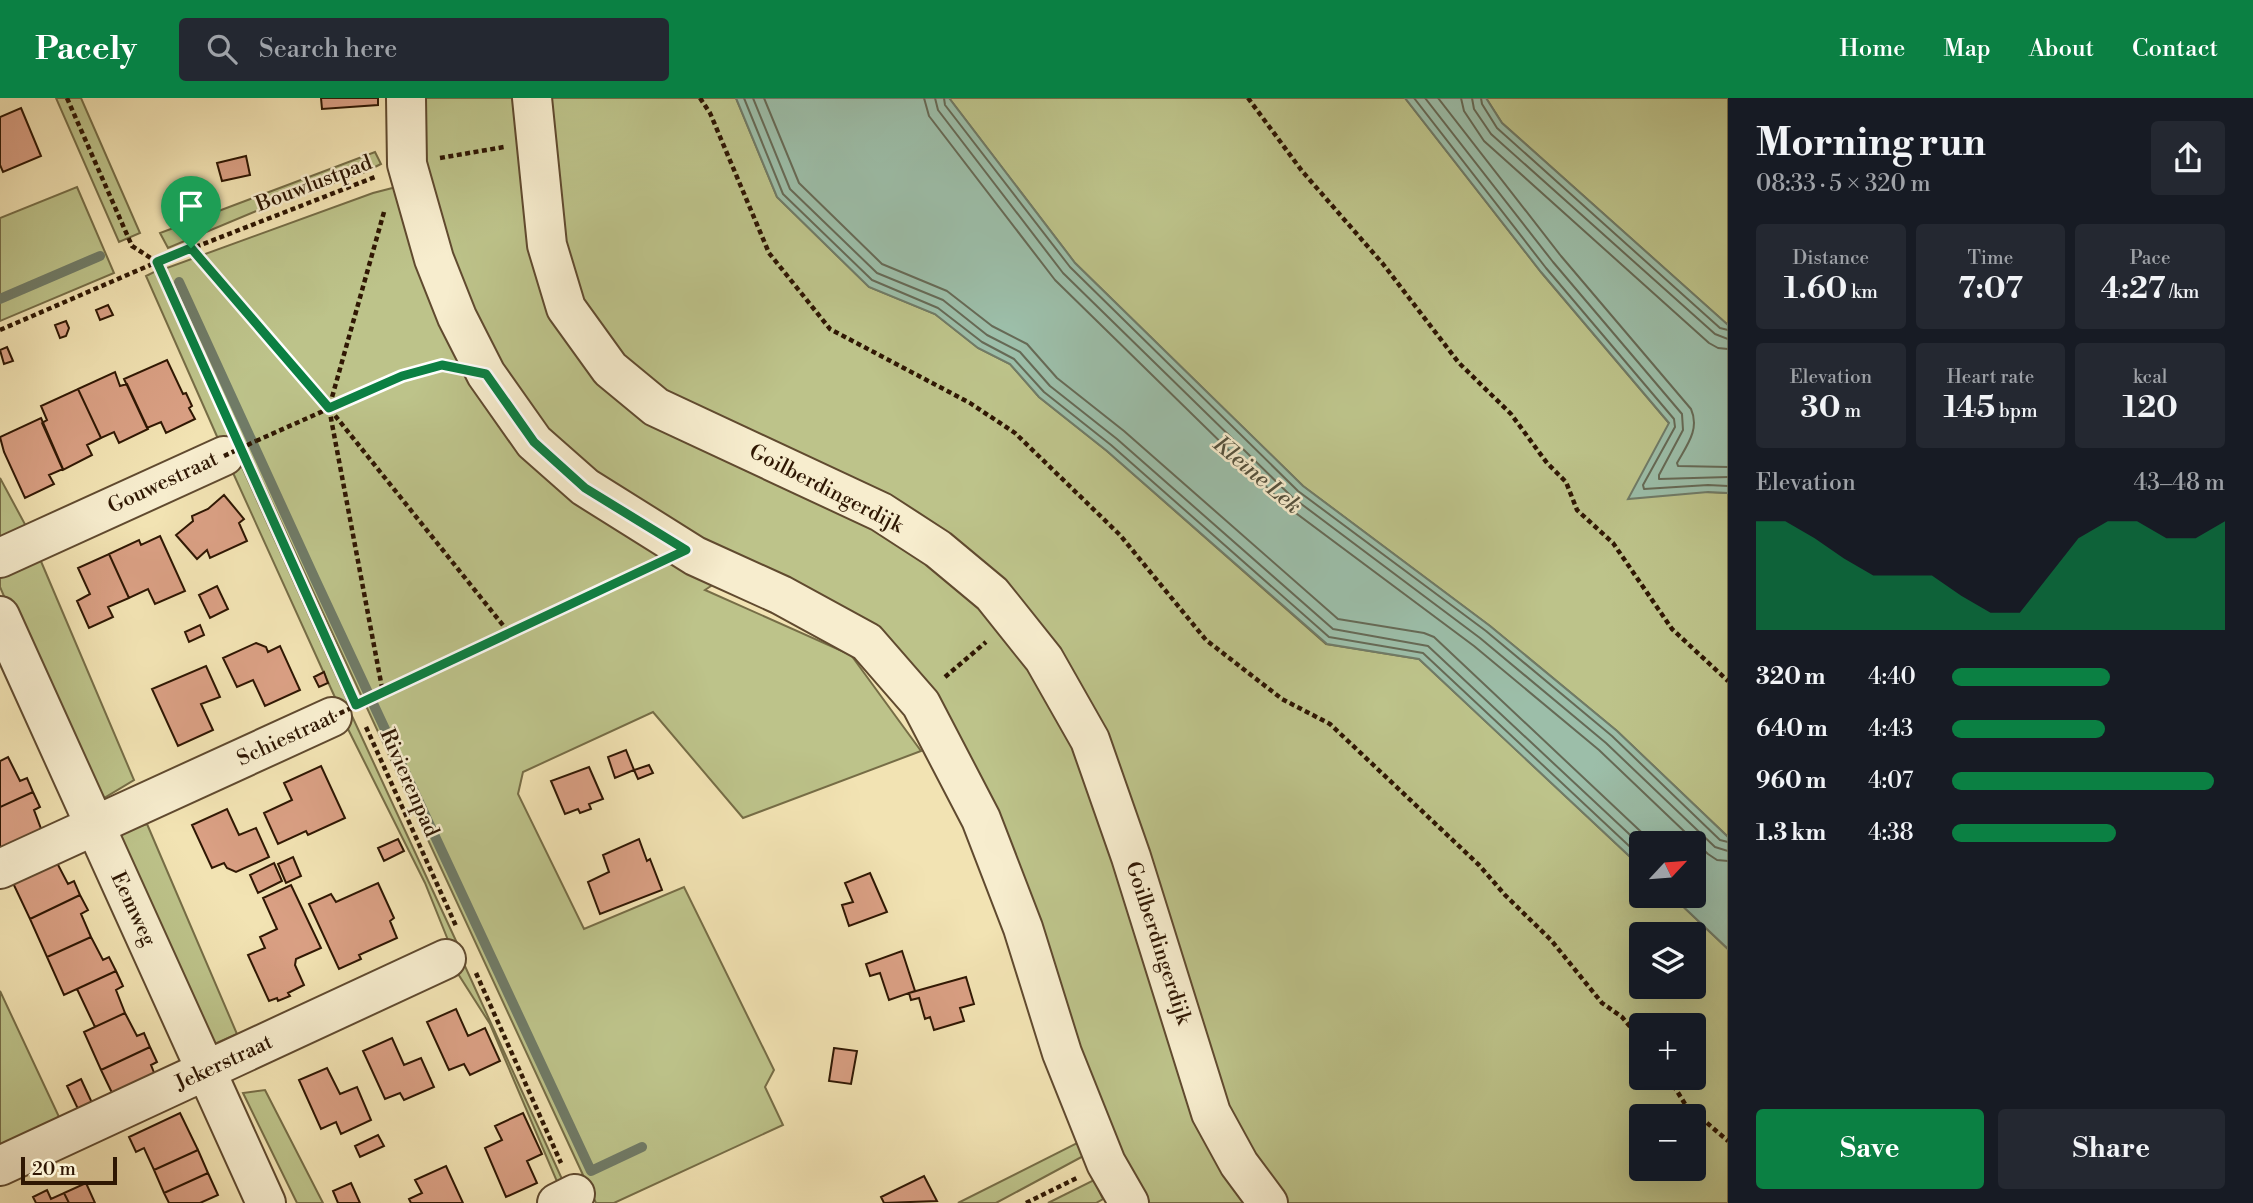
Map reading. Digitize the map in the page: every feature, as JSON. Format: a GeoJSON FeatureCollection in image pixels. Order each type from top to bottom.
{"type":"FeatureCollection","features":[{"type":"Feature","properties":{"kind":"street"},"geometry":{"type":"LineString","coordinates":[[406,98],[407,164],[434,259],[457,317],[486,374],[534,442],[585,488],[686,550],[781,595],[867,642],[921,704],[981,819],[1023,929],[1062,1053],[1106,1163],[1129,1203]]}},
{"type":"Feature","properties":{"kind":"street","name":"Goilberdingerdijk"},"geometry":{"type":"LineString","coordinates":[[533,98],[547,245],[566,309],[610,369],[656,407],[881,512],[938,549],[992,594],[1044,659],[1090,740],[1131,858],[1211,1113],[1239,1164],[1268,1203]]}},
{"type":"Feature","properties":{"kind":"street","name":"Gouwestraat"},"geometry":{"type":"LineString","coordinates":[[0,558],[240,448]]}},
{"type":"Feature","properties":{"kind":"street","name":"Eemweg"},"geometry":{"type":"LineString","coordinates":[[0,616],[266,1203]]}},
{"type":"Feature","properties":{"kind":"street","name":"Schiestraat"},"geometry":{"type":"LineString","coordinates":[[0,869],[344,711]]}},
{"type":"Feature","properties":{"kind":"street","name":"Jekerstraat"},"geometry":{"type":"LineString","coordinates":[[0,1166],[460,953]]}},
{"type":"Feature","properties":{"kind":"path"},"geometry":{"type":"LineString","coordinates":[[67,98],[132,246],[157,262]]}},
{"type":"Feature","properties":{"kind":"path"},"geometry":{"type":"LineString","coordinates":[[701,98],[710,113],[769,253],[830,329],[970,403],[1014,433],[1120,535],[1206,640],[1282,699],[1331,724],[1479,865],[1551,940],[1602,1003],[1629,1025]]}},
{"type":"Feature","properties":{"kind":"path"},"geometry":{"type":"LineString","coordinates":[[1248,98],[1302,171],[1383,264],[1459,363],[1511,414],[1547,463],[1566,482],[1577,510],[1613,543],[1672,629],[1728,681]]}},
{"type":"Feature","properties":{"kind":"path"},"geometry":{"type":"LineString","coordinates":[[449,157],[479,151]]}},
{"type":"Feature","properties":{"kind":"path"},"geometry":{"type":"LineString","coordinates":[[383,693],[329,408],[386,205],[407,164]]}},
{"type":"Feature","properties":{"kind":"path","name":"Bouwlustpad"},"geometry":{"type":"LineString","coordinates":[[0,330],[191,248],[407,164]]}},
{"type":"Feature","properties":{"kind":"path"},"geometry":{"type":"LineString","coordinates":[[191,248],[329,408],[510,634]]}},
{"type":"Feature","properties":{"kind":"path","name":"Rivierenpad"},"geometry":{"type":"LineString","coordinates":[[157,262],[240,448],[344,711],[460,953],[566,1198]]}},
{"type":"Feature","properties":{"kind":"path"},"geometry":{"type":"LineString","coordinates":[[240,448],[402,376],[442,365],[486,374]]}},
{"type":"Feature","properties":{"kind":"path","name":"Schiestraat"},"geometry":{"type":"LineString","coordinates":[[344,711],[686,550]]}},
{"type":"Feature","properties":{"kind":"path"},"geometry":{"type":"LineString","coordinates":[[946,676],[975,652]]}},
{"type":"Feature","properties":{"kind":"path"},"geometry":{"type":"LineString","coordinates":[[1676,1090],[1685,1104],[1728,1142]]}},
{"type":"Feature","properties":{"kind":"path"},"geometry":{"type":"LineString","coordinates":[[1026,1203],[1106,1163]]}},
{"type":"Feature","properties":{"kind":"green space"},"geometry":{"type":"Polygon","coordinates":[[[56,98],[81,98],[140,233],[119,242],[56,98]]]}},
{"type":"Feature","properties":{"kind":"green space"},"geometry":{"type":"Polygon","coordinates":[[[416,98],[522,98],[600,375],[876,524],[983,602],[1079,746],[1252,1203],[1142,1203],[896,657],[694,543],[562,452],[476,336],[419,169],[416,98]]]}},
{"type":"Feature","properties":{"kind":"green space"},"geometry":{"type":"Polygon","coordinates":[[[542,98],[736,98],[777,197],[869,287],[935,314],[978,348],[1010,364],[1039,397],[1107,451],[1326,644],[1419,659],[1629,856],[1629,908],[1685,908],[1699,922],[1629,922],[1629,999],[1706,999],[1706,928],[1728,949],[1728,1203],[1282,1203],[1247,1158],[1142,854],[998,588],[665,400],[621,359],[579,300],[558,242],[542,98]]]}},
{"type":"Feature","properties":{"kind":"green space"},"geometry":{"type":"Polygon","coordinates":[[[949,98],[1405,98],[1541,272],[1669,423],[1708,492],[1728,493],[1728,837],[1617,731],[1490,626],[1303,486],[1075,263],[949,98]]]}},
{"type":"Feature","properties":{"kind":"green space"},"geometry":{"type":"Polygon","coordinates":[[[1486,98],[1728,98],[1728,325],[1502,123],[1486,98]]]}},
{"type":"Feature","properties":{"kind":"green space"},"geometry":{"type":"Polygon","coordinates":[[[375,152],[381,164],[365,172],[266,207],[168,248],[160,233],[375,152]]]}},
{"type":"Feature","properties":{"kind":"green space"},"geometry":{"type":"Polygon","coordinates":[[[408,184],[493,396],[723,578],[705,590],[851,655],[921,751],[743,818],[653,712],[523,772],[518,794],[584,929],[684,887],[774,1070],[765,1087],[783,1125],[614,1203],[596,1203],[164,269],[373,193],[408,184]]]}},
{"type":"Feature","properties":{"kind":"green space"},"geometry":{"type":"Polygon","coordinates":[[[77,187],[114,273],[0,321],[0,218],[77,187]]]}},
{"type":"Feature","properties":{"kind":"green space"},"geometry":{"type":"Polygon","coordinates":[[[156,271],[234,444],[223,450],[146,276],[156,271]]]}},
{"type":"Feature","properties":{"kind":"green space"},"geometry":{"type":"Polygon","coordinates":[[[238,458],[348,702],[338,704],[229,464],[238,458]]]}},
{"type":"Feature","properties":{"kind":"green space"},"geometry":{"type":"Polygon","coordinates":[[[0,478],[27,528],[0,542],[0,478]]]}},
{"type":"Feature","properties":{"kind":"green space"},"geometry":{"type":"Polygon","coordinates":[[[40,559],[134,780],[94,804],[0,587],[0,573],[40,559]]]}},
{"type":"Feature","properties":{"kind":"green space"},"geometry":{"type":"Polygon","coordinates":[[[352,716],[457,943],[452,950],[425,883],[344,721],[352,716]]]}},
{"type":"Feature","properties":{"kind":"green space"},"geometry":{"type":"Polygon","coordinates":[[[147,824],[237,1034],[208,1047],[110,836],[147,824]]]}},
{"type":"Feature","properties":{"kind":"green space"},"geometry":{"type":"Polygon","coordinates":[[[464,964],[567,1190],[561,1191],[490,1024],[455,969],[464,964]]]}},
{"type":"Feature","properties":{"kind":"green space"},"geometry":{"type":"Polygon","coordinates":[[[0,991],[60,1119],[0,1146],[0,991]]]}},
{"type":"Feature","properties":{"kind":"green space"},"geometry":{"type":"Polygon","coordinates":[[[265,1090],[323,1203],[297,1203],[243,1093],[265,1090]]]}},
{"type":"Feature","properties":{"kind":"green space"},"geometry":{"type":"Polygon","coordinates":[[[1083,1140],[1089,1153],[996,1203],[958,1203],[1083,1140]]]}},
{"type":"Feature","properties":{"kind":"green space"},"geometry":{"type":"Polygon","coordinates":[[[1094,1180],[1103,1199],[1096,1203],[1048,1203],[1094,1180]]]}},
{"type":"Feature","properties":{"kind":"water","name":"Kleine Lek"},"geometry":{"type":"Polygon","coordinates":[[[736,98],[949,98],[1075,263],[1303,486],[1490,626],[1617,731],[1728,837],[1728,949],[1706,928],[1706,922],[1699,922],[1685,908],[1706,908],[1706,831],[1629,831],[1629,856],[1419,659],[1327,644],[1107,451],[1039,397],[1010,364],[978,348],[935,314],[869,287],[777,197],[736,98]]]}},
{"type":"Feature","properties":{"kind":"water"},"geometry":{"type":"Polygon","coordinates":[[[1405,98],[1486,98],[1502,123],[1728,325],[1728,493],[1708,492],[1628,499],[1669,423],[1541,272],[1405,98]]]}},
{"type":"Feature","properties":{"kind":"building"},"geometry":{"type":"Polygon","coordinates":[[[321,98],[378,98],[378,105],[322,109],[321,98]]]}},
{"type":"Feature","properties":{"kind":"building"},"geometry":{"type":"Polygon","coordinates":[[[21,108],[41,156],[3,172],[0,165],[0,117],[21,108]]]}},
{"type":"Feature","properties":{"kind":"building"},"geometry":{"type":"Polygon","coordinates":[[[246,156],[250,175],[222,181],[217,163],[246,156]]]}},
{"type":"Feature","properties":{"kind":"building"},"geometry":{"type":"Polygon","coordinates":[[[108,305],[113,315],[100,320],[96,310],[108,305]]]}},
{"type":"Feature","properties":{"kind":"building"},"geometry":{"type":"Polygon","coordinates":[[[66,321],[69,328],[66,336],[60,338],[55,325],[66,321]]]}},
{"type":"Feature","properties":{"kind":"building"},"geometry":{"type":"Polygon","coordinates":[[[7,347],[13,361],[4,364],[0,350],[7,347]]]}},
{"type":"Feature","properties":{"kind":"building"},"geometry":{"type":"Polygon","coordinates":[[[167,360],[183,394],[186,393],[195,419],[166,433],[161,422],[147,428],[124,379],[167,360]]]}},
{"type":"Feature","properties":{"kind":"building"},"geometry":{"type":"Polygon","coordinates":[[[115,372],[120,386],[127,384],[148,429],[119,443],[114,432],[101,438],[78,389],[115,372]]]}},
{"type":"Feature","properties":{"kind":"building"},"geometry":{"type":"Polygon","coordinates":[[[78,389],[101,438],[87,445],[92,455],[63,470],[42,423],[47,420],[41,406],[78,389]]]}},
{"type":"Feature","properties":{"kind":"building"},"geometry":{"type":"Polygon","coordinates":[[[41,418],[63,469],[49,475],[54,484],[25,498],[0,437],[41,418]]]}},
{"type":"Feature","properties":{"kind":"building"},"geometry":{"type":"Polygon","coordinates":[[[224,495],[244,519],[239,523],[247,541],[210,558],[207,550],[197,559],[176,535],[193,521],[192,516],[208,509],[224,495]]]}},
{"type":"Feature","properties":{"kind":"building"},"geometry":{"type":"Polygon","coordinates":[[[160,536],[185,591],[155,604],[148,589],[129,598],[109,554],[139,540],[141,545],[160,536]]]}},
{"type":"Feature","properties":{"kind":"building"},"geometry":{"type":"Polygon","coordinates":[[[109,554],[129,598],[108,607],[113,617],[89,628],[77,601],[90,594],[78,568],[109,554]]]}},
{"type":"Feature","properties":{"kind":"building"},"geometry":{"type":"Polygon","coordinates":[[[217,586],[228,609],[210,618],[199,595],[217,586]]]}},
{"type":"Feature","properties":{"kind":"building"},"geometry":{"type":"Polygon","coordinates":[[[200,625],[204,635],[189,642],[185,632],[200,625]]]}},
{"type":"Feature","properties":{"kind":"building"},"geometry":{"type":"Polygon","coordinates":[[[256,643],[266,647],[268,652],[280,646],[300,690],[265,706],[253,680],[237,687],[223,658],[256,643]]]}},
{"type":"Feature","properties":{"kind":"building"},"geometry":{"type":"Polygon","coordinates":[[[206,666],[220,697],[201,704],[213,730],[178,746],[152,689],[206,666]]]}},
{"type":"Feature","properties":{"kind":"building"},"geometry":{"type":"Polygon","coordinates":[[[324,672],[328,683],[319,687],[314,677],[324,672]]]}},
{"type":"Feature","properties":{"kind":"building"},"geometry":{"type":"Polygon","coordinates":[[[626,750],[634,770],[615,778],[608,757],[626,750]]]}},
{"type":"Feature","properties":{"kind":"building"},"geometry":{"type":"Polygon","coordinates":[[[8,757],[20,781],[27,778],[33,792],[0,807],[0,761],[8,757]]]}},
{"type":"Feature","properties":{"kind":"building"},"geometry":{"type":"Polygon","coordinates":[[[649,765],[653,773],[638,779],[634,770],[649,765]]]}},
{"type":"Feature","properties":{"kind":"building"},"geometry":{"type":"Polygon","coordinates":[[[321,766],[345,818],[308,835],[306,831],[278,844],[264,813],[292,800],[284,783],[321,766]]]}},
{"type":"Feature","properties":{"kind":"building"},"geometry":{"type":"Polygon","coordinates":[[[589,767],[603,799],[589,804],[591,809],[580,813],[578,809],[565,814],[551,781],[589,767]]]}},
{"type":"Feature","properties":{"kind":"building"},"geometry":{"type":"Polygon","coordinates":[[[33,792],[40,807],[34,810],[43,834],[0,849],[0,807],[33,792]]]}},
{"type":"Feature","properties":{"kind":"building"},"geometry":{"type":"Polygon","coordinates":[[[227,809],[239,835],[256,828],[269,857],[236,872],[227,868],[224,863],[212,868],[192,825],[227,809]]]}},
{"type":"Feature","properties":{"kind":"building"},"geometry":{"type":"Polygon","coordinates":[[[398,839],[404,851],[384,861],[378,848],[398,839]]]}},
{"type":"Feature","properties":{"kind":"building"},"geometry":{"type":"Polygon","coordinates":[[[639,839],[662,890],[600,914],[588,882],[609,872],[603,855],[639,839]]]}},
{"type":"Feature","properties":{"kind":"building"},"geometry":{"type":"Polygon","coordinates":[[[293,857],[301,876],[286,883],[278,864],[293,857]]]}},
{"type":"Feature","properties":{"kind":"building"},"geometry":{"type":"Polygon","coordinates":[[[56,861],[68,884],[74,881],[80,895],[30,919],[12,881],[56,861]]]}},
{"type":"Feature","properties":{"kind":"building"},"geometry":{"type":"Polygon","coordinates":[[[274,863],[282,881],[258,893],[250,875],[274,863]]]}},
{"type":"Feature","properties":{"kind":"building"},"geometry":{"type":"Polygon","coordinates":[[[870,873],[887,912],[849,926],[842,905],[853,902],[845,883],[870,873]]]}},
{"type":"Feature","properties":{"kind":"building"},"geometry":{"type":"Polygon","coordinates":[[[378,883],[394,918],[390,921],[397,938],[359,955],[361,959],[339,969],[309,904],[331,894],[336,902],[378,883]]]}},
{"type":"Feature","properties":{"kind":"building"},"geometry":{"type":"Polygon","coordinates":[[[291,885],[321,948],[296,959],[295,965],[304,985],[288,993],[290,996],[269,1001],[248,955],[265,948],[260,937],[277,929],[263,898],[291,885]]]}},
{"type":"Feature","properties":{"kind":"building"},"geometry":{"type":"Polygon","coordinates":[[[80,895],[88,910],[81,914],[91,937],[47,957],[30,919],[80,895]]]}},
{"type":"Feature","properties":{"kind":"building"},"geometry":{"type":"Polygon","coordinates":[[[91,937],[103,960],[109,957],[116,971],[64,995],[47,957],[91,937]]]}},
{"type":"Feature","properties":{"kind":"building"},"geometry":{"type":"Polygon","coordinates":[[[902,951],[915,991],[889,1000],[880,973],[870,976],[866,964],[902,951]]]}},
{"type":"Feature","properties":{"kind":"building"},"geometry":{"type":"Polygon","coordinates":[[[116,971],[123,986],[116,990],[125,1013],[95,1027],[77,989],[116,971]]]}},
{"type":"Feature","properties":{"kind":"building"},"geometry":{"type":"Polygon","coordinates":[[[966,977],[974,1004],[960,1008],[964,1021],[934,1030],[930,1017],[925,1019],[919,998],[911,1000],[909,993],[966,977]]]}},
{"type":"Feature","properties":{"kind":"building"},"geometry":{"type":"Polygon","coordinates":[[[456,1009],[468,1036],[485,1028],[500,1061],[470,1075],[464,1064],[449,1070],[427,1022],[456,1009]]]}},
{"type":"Feature","properties":{"kind":"building"},"geometry":{"type":"Polygon","coordinates":[[[125,1013],[137,1036],[144,1033],[150,1047],[101,1070],[84,1032],[125,1013]]]}},
{"type":"Feature","properties":{"kind":"building"},"geometry":{"type":"Polygon","coordinates":[[[392,1038],[404,1065],[421,1058],[434,1087],[404,1100],[400,1093],[385,1099],[363,1051],[392,1038]]]}},
{"type":"Feature","properties":{"kind":"building"},"geometry":{"type":"Polygon","coordinates":[[[150,1047],[157,1062],[151,1065],[155,1075],[115,1099],[101,1070],[150,1047]]]}},
{"type":"Feature","properties":{"kind":"building"},"geometry":{"type":"Polygon","coordinates":[[[834,1048],[857,1051],[851,1084],[829,1081],[834,1048]]]}},
{"type":"Feature","properties":{"kind":"building"},"geometry":{"type":"Polygon","coordinates":[[[327,1068],[340,1094],[357,1087],[371,1120],[341,1134],[336,1122],[321,1129],[299,1080],[327,1068]]]}},
{"type":"Feature","properties":{"kind":"building"},"geometry":{"type":"Polygon","coordinates":[[[81,1079],[93,1105],[79,1111],[67,1086],[81,1079]]]}},
{"type":"Feature","properties":{"kind":"building"},"geometry":{"type":"Polygon","coordinates":[[[180,1113],[198,1150],[154,1170],[144,1148],[136,1152],[129,1137],[180,1113]]]}},
{"type":"Feature","properties":{"kind":"building"},"geometry":{"type":"Polygon","coordinates":[[[523,1113],[542,1154],[527,1161],[537,1183],[506,1197],[485,1148],[502,1140],[495,1126],[523,1113]]]}},
{"type":"Feature","properties":{"kind":"building"},"geometry":{"type":"Polygon","coordinates":[[[378,1135],[384,1146],[360,1157],[355,1146],[378,1135]]]}},
{"type":"Feature","properties":{"kind":"building"},"geometry":{"type":"Polygon","coordinates":[[[198,1150],[208,1173],[164,1193],[154,1170],[198,1150]]]}},
{"type":"Feature","properties":{"kind":"building"},"geometry":{"type":"Polygon","coordinates":[[[446,1166],[463,1203],[411,1203],[409,1199],[422,1193],[415,1180],[446,1166]]]}},
{"type":"Feature","properties":{"kind":"building"},"geometry":{"type":"Polygon","coordinates":[[[208,1173],[218,1195],[200,1203],[169,1203],[164,1193],[208,1173]]]}},
{"type":"Feature","properties":{"kind":"building"},"geometry":{"type":"Polygon","coordinates":[[[924,1176],[937,1201],[884,1203],[881,1197],[924,1176]]]}},
{"type":"Feature","properties":{"kind":"building"},"geometry":{"type":"Polygon","coordinates":[[[86,1183],[95,1203],[69,1203],[64,1193],[86,1183]]]}},
{"type":"Feature","properties":{"kind":"building"},"geometry":{"type":"Polygon","coordinates":[[[351,1183],[360,1203],[338,1203],[333,1191],[351,1183]]]}},
{"type":"Feature","properties":{"kind":"building"},"geometry":{"type":"Polygon","coordinates":[[[47,1190],[51,1199],[64,1193],[69,1203],[36,1203],[33,1197],[47,1190]]]}},
{"type":"Feature","properties":{"kind":"waterway"},"geometry":{"type":"LineString","coordinates":[[0,299],[100,256]]}},
{"type":"Feature","properties":{"kind":"waterway"},"geometry":{"type":"LineString","coordinates":[[179,282],[591,1171],[642,1147]]}},
{"type":"Feature","properties":{"kind":"route"},"geometry":{"type":"LineString","coordinates":[[191,248],[329,408],[402,376],[442,365],[486,374],[534,442],[585,488],[686,550],[356,705],[157,262],[191,248]]}}]}
